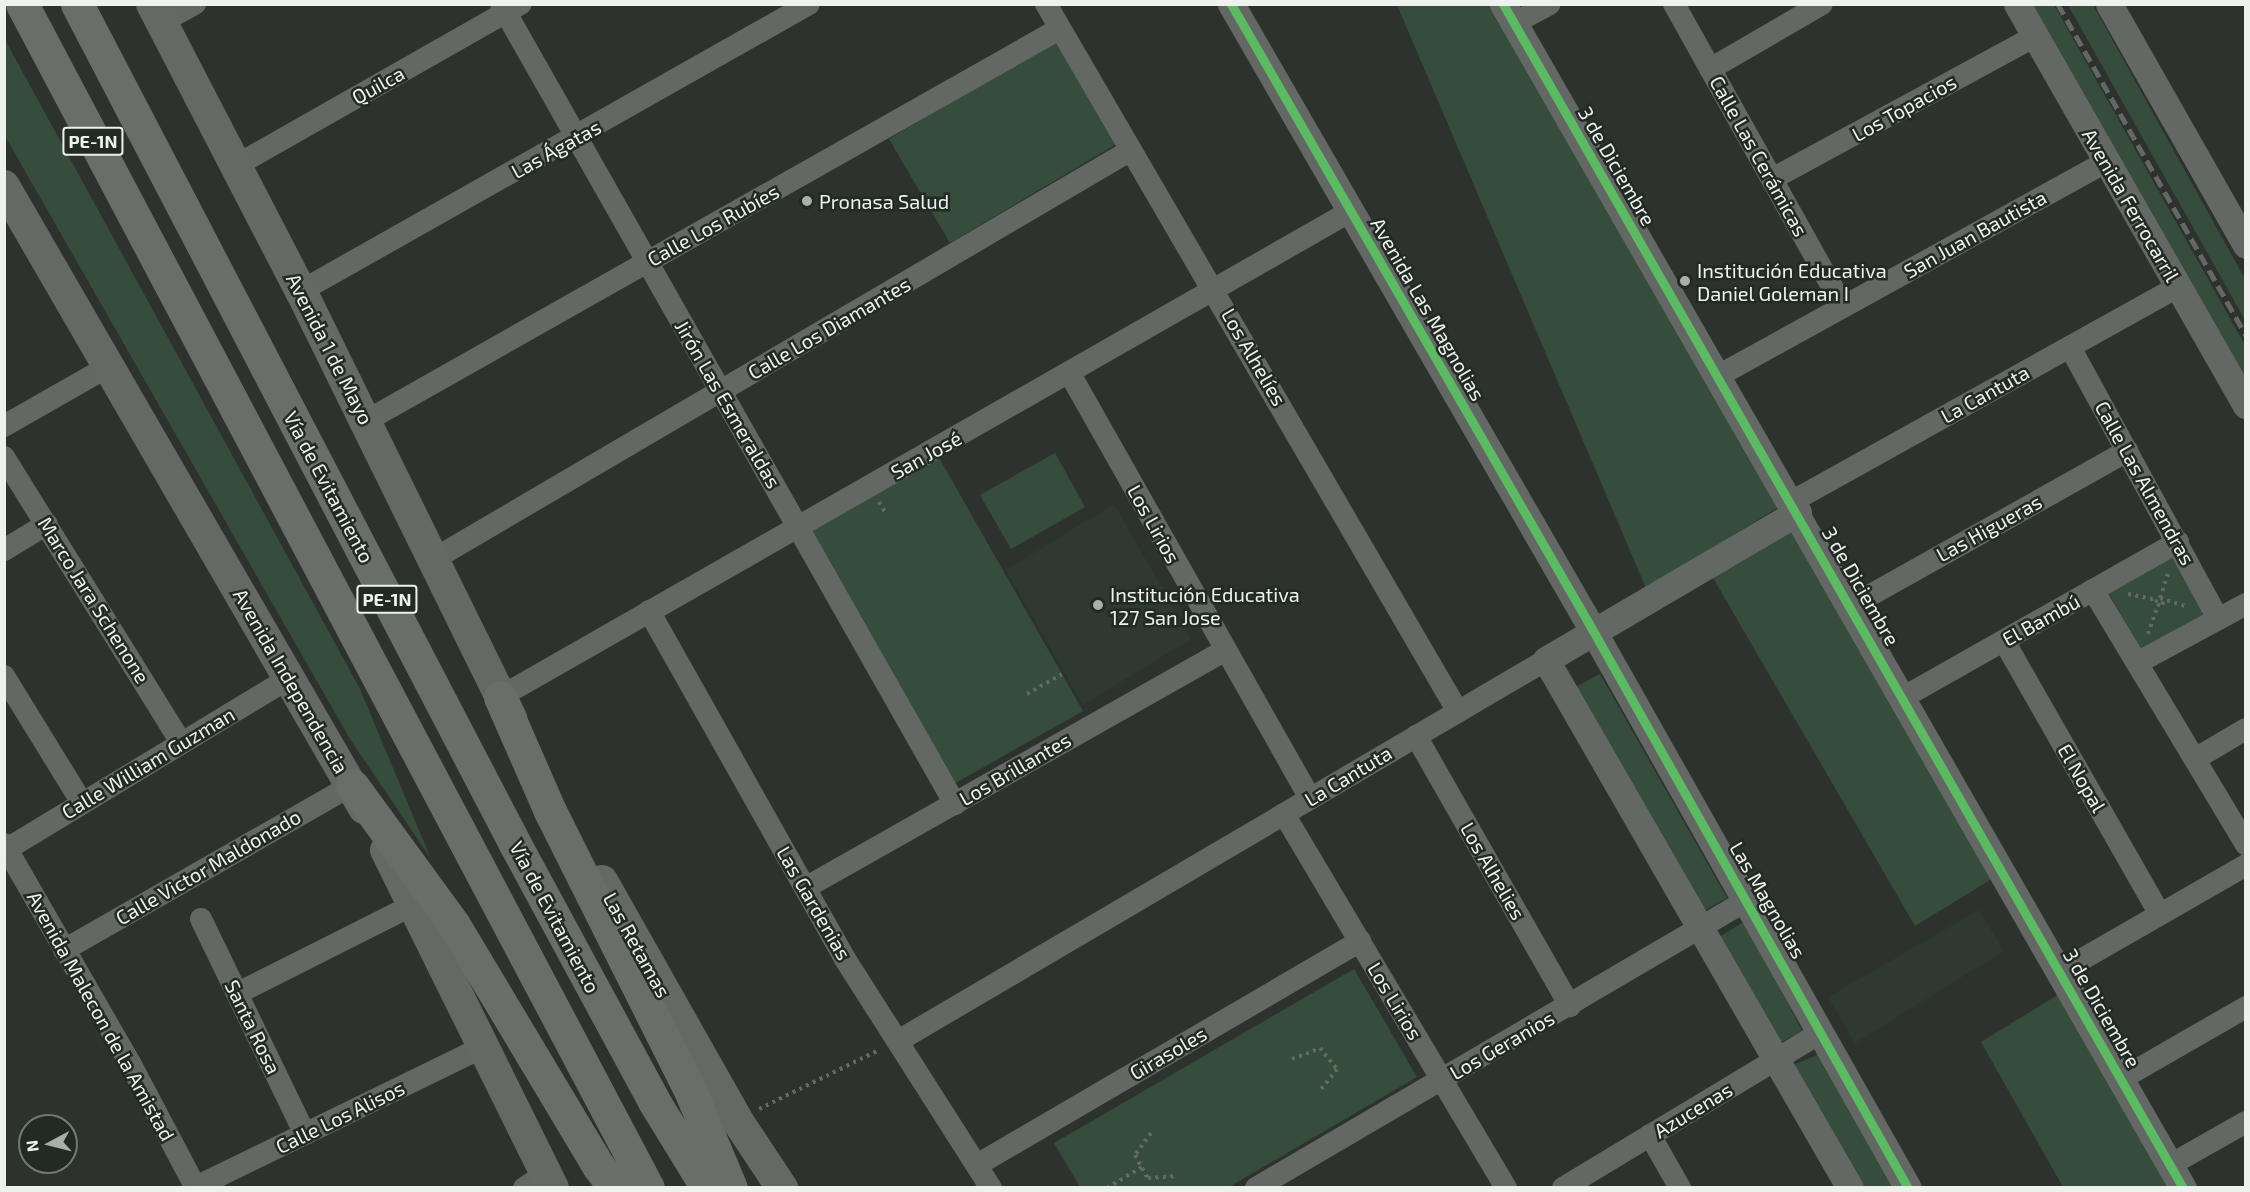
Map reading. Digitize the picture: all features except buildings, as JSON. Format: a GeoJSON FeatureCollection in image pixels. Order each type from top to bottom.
{"type":"FeatureCollection","features":[{"type":"Feature","properties":{"kind":"highway","name":"PE-1N"},"geometry":{"type":"LineString","coordinates":[[22,4],[648,1188]]}},
{"type":"Feature","properties":{"kind":"highway","name":"Vía de Evitamiento"},"geometry":{"type":"LineString","coordinates":[[77,4],[514,844],[655,1103],[708,1188]]}},
{"type":"Feature","properties":{"kind":"highway"},"geometry":{"type":"LineString","coordinates":[[500,697],[550,811],[689,1088],[732,1188]]}},
{"type":"Feature","properties":{"kind":"highway"},"geometry":{"type":"LineString","coordinates":[[352,785],[454,925],[599,1167],[615,1188]]}},
{"type":"Feature","properties":{"kind":"main road","name":"Avenida 1 de Mayo"},"geometry":{"type":"LineString","coordinates":[[157,13],[301,291],[500,697]]}},
{"type":"Feature","properties":{"kind":"main road","name":"Avenida Independencia"},"geometry":{"type":"LineString","coordinates":[[4,186],[352,785],[415,904],[483,1047],[541,1183]]}},
{"type":"Feature","properties":{"kind":"main road","name":"Las Retamas"},"geometry":{"type":"LineString","coordinates":[[500,697],[737,1120],[782,1188]]}},
{"type":"Feature","properties":{"kind":"street"},"geometry":{"type":"LineString","coordinates":[[157,13],[195,4]]}},
{"type":"Feature","properties":{"kind":"street","name":"Las Ágatas"},"geometry":{"type":"LineString","coordinates":[[301,291],[809,4]]}},
{"type":"Feature","properties":{"kind":"street","name":"Los Alhelíes"},"geometry":{"type":"LineString","coordinates":[[1046,4],[1458,712]]}},
{"type":"Feature","properties":{"kind":"street","name":"Avenida Las Magnolias"},"geometry":{"type":"LineString","coordinates":[[1231,4],[1594,632]]}},
{"type":"Feature","properties":{"kind":"street"},"geometry":{"type":"LineString","coordinates":[[1509,14],[1549,4]]}},
{"type":"Feature","properties":{"kind":"street","name":"Calle Las Cerámicas"},"geometry":{"type":"LineString","coordinates":[[1674,4],[1844,307]]}},
{"type":"Feature","properties":{"kind":"street"},"geometry":{"type":"LineString","coordinates":[[1710,69],[1822,4]]}},
{"type":"Feature","properties":{"kind":"street","name":"Avenida Ferrocarril"},"geometry":{"type":"LineString","coordinates":[[2017,4],[2246,405]]}},
{"type":"Feature","properties":{"kind":"street"},"geometry":{"type":"LineString","coordinates":[[2109,4],[2246,245]]}},
{"type":"Feature","properties":{"kind":"street","name":"Jirón Las Esmeraldas"},"geometry":{"type":"LineString","coordinates":[[509,7],[577,137],[956,804]]}},
{"type":"Feature","properties":{"kind":"street","name":"Quilca"},"geometry":{"type":"LineString","coordinates":[[237,165],[509,7]]}},
{"type":"Feature","properties":{"kind":"street","name":"3 de Diciembre"},"geometry":{"type":"LineString","coordinates":[[1509,14],[1795,507],[2177,1176]]}},
{"type":"Feature","properties":{"kind":"street","name":"Calle Los Rubíes"},"geometry":{"type":"LineString","coordinates":[[366,422],[1059,28]]}},
{"type":"Feature","properties":{"kind":"street","name":"Los Topacios"},"geometry":{"type":"LineString","coordinates":[[1772,179],[2035,36]]}},
{"type":"Feature","properties":{"kind":"street","name":"Calle Los Diamantes"},"geometry":{"type":"LineString","coordinates":[[434,559],[1131,150]]}},
{"type":"Feature","properties":{"kind":"street","name":"San Juan Bautista"},"geometry":{"type":"LineString","coordinates":[[1718,376],[2107,161]]}},
{"type":"Feature","properties":{"kind":"street","name":"San José"},"geometry":{"type":"LineString","coordinates":[[500,697],[797,526],[1070,374],[1351,211]]}},
{"type":"Feature","properties":{"kind":"street","name":"La Cantuta"},"geometry":{"type":"LineString","coordinates":[[898,1041],[1594,632],[1795,507],[2178,287]]}},
{"type":"Feature","properties":{"kind":"street","name":"Calle Las Almendras"},"geometry":{"type":"LineString","coordinates":[[2070,347],[2218,619]]}},
{"type":"Feature","properties":{"kind":"street"},"geometry":{"type":"LineString","coordinates":[[4,426],[109,366]]}},
{"type":"Feature","properties":{"kind":"street","name":"Los Lirios"},"geometry":{"type":"LineString","coordinates":[[1070,374],[1310,799]]}},
{"type":"Feature","properties":{"kind":"street","name":"Las Higueras"},"geometry":{"type":"LineString","coordinates":[[1851,606],[2127,451]]}},
{"type":"Feature","properties":{"kind":"street","name":"Marco Jara Schenone"},"geometry":{"type":"LineString","coordinates":[[4,457],[181,743]]}},
{"type":"Feature","properties":{"kind":"street"},"geometry":{"type":"LineString","coordinates":[[4,550],[47,524]]}},
{"type":"Feature","properties":{"kind":"street","name":"El Bambú"},"geometry":{"type":"LineString","coordinates":[[1904,697],[2178,542]]}},
{"type":"Feature","properties":{"kind":"street"},"geometry":{"type":"LineString","coordinates":[[2093,590],[2246,845]]}},
{"type":"Feature","properties":{"kind":"street"},"geometry":{"type":"LineString","coordinates":[[2137,663],[2246,604]]}},
{"type":"Feature","properties":{"kind":"street","name":"Las Gardenias"},"geometry":{"type":"LineString","coordinates":[[649,611],[805,888],[991,1188]]}},
{"type":"Feature","properties":{"kind":"street","name":"Las Magnolias"},"geometry":{"type":"LineString","coordinates":[[1594,632],[1822,1032],[1908,1188]]}},
{"type":"Feature","properties":{"kind":"street","name":"El Nopal"},"geometry":{"type":"LineString","coordinates":[[2004,641],[2160,914]]}},
{"type":"Feature","properties":{"kind":"street","name":"Los Brillantes"},"geometry":{"type":"LineString","coordinates":[[805,888],[1225,650]]}},
{"type":"Feature","properties":{"kind":"street"},"geometry":{"type":"LineString","coordinates":[[1546,660],[1850,1188]]}},
{"type":"Feature","properties":{"kind":"street"},"geometry":{"type":"LineString","coordinates":[[4,676],[82,803]]}},
{"type":"Feature","properties":{"kind":"street","name":"Calle William Guzman"},"geometry":{"type":"LineString","coordinates":[[6,847],[289,678]]}},
{"type":"Feature","properties":{"kind":"street"},"geometry":{"type":"LineString","coordinates":[[2194,759],[2246,729]]}},
{"type":"Feature","properties":{"kind":"street","name":"Los Alhelies"},"geometry":{"type":"LineString","coordinates":[[1416,736],[1570,1006]]}},
{"type":"Feature","properties":{"kind":"street","name":"Calle Victor Maldonado"},"geometry":{"type":"LineString","coordinates":[[64,950],[352,785]]}},
{"type":"Feature","properties":{"kind":"street","name":"Los Lirios"},"geometry":{"type":"LineString","coordinates":[[1284,814],[1506,1188]]}},
{"type":"Feature","properties":{"kind":"street","name":"Avenida Malecon de la Amistad"},"geometry":{"type":"LineString","coordinates":[[6,847],[130,1063],[196,1187]]}},
{"type":"Feature","properties":{"kind":"street"},"geometry":{"type":"LineString","coordinates":[[2060,972],[2246,865]]}},
{"type":"Feature","properties":{"kind":"street","name":"Los Geranios"},"geometry":{"type":"LineString","coordinates":[[1256,1188],[1570,1006],[1747,900]]}},
{"type":"Feature","properties":{"kind":"street"},"geometry":{"type":"LineString","coordinates":[[238,993],[415,904]]}},
{"type":"Feature","properties":{"kind":"street","name":"Santa Rosa"},"geometry":{"type":"LineString","coordinates":[[201,919],[305,1134]]}},
{"type":"Feature","properties":{"kind":"street","name":"Girasoles"},"geometry":{"type":"LineString","coordinates":[[977,1165],[1360,941]]}},
{"type":"Feature","properties":{"kind":"street"},"geometry":{"type":"LineString","coordinates":[[2121,1079],[2246,1007]]}},
{"type":"Feature","properties":{"kind":"street","name":"Azucenas"},"geometry":{"type":"LineString","coordinates":[[1563,1188],[1822,1032]]}},
{"type":"Feature","properties":{"kind":"street","name":"Calle Los Alisos"},"geometry":{"type":"LineString","coordinates":[[196,1187],[483,1047]]}},
{"type":"Feature","properties":{"kind":"street"},"geometry":{"type":"LineString","coordinates":[[2177,1176],[2246,1122]]}},
{"type":"Feature","properties":{"kind":"street"},"geometry":{"type":"LineString","coordinates":[[1650,1135],[1680,1188]]}},
{"type":"Feature","properties":{"kind":"path"},"geometry":{"type":"LineString","coordinates":[[879,501],[885,512]]}},
{"type":"Feature","properties":{"kind":"path"},"geometry":{"type":"LineString","coordinates":[[2146,638],[2171,566]]}},
{"type":"Feature","properties":{"kind":"path"},"geometry":{"type":"LineString","coordinates":[[2124,593],[2158,601]]}},
{"type":"Feature","properties":{"kind":"path"},"geometry":{"type":"LineString","coordinates":[[1027,694],[1062,674]]}},
{"type":"Feature","properties":{"kind":"path"},"geometry":{"type":"LineString","coordinates":[[737,1120],[898,1041]]}},
{"type":"Feature","properties":{"kind":"path"},"geometry":{"type":"LineString","coordinates":[[1292,1059],[1320,1048],[1337,1069],[1319,1092]]}},
{"type":"Feature","properties":{"kind":"path"},"geometry":{"type":"LineString","coordinates":[[1151,1133],[1136,1155],[1148,1178],[1178,1176]]}},
{"type":"Feature","properties":{"kind":"path"},"geometry":{"type":"LineString","coordinates":[[1107,1188],[1142,1167]]}},
{"type":"Feature","properties":{"kind":"shaded area","name":"Institución Educativa 127 San Jose"},"geometry":{"type":"Polygon","coordinates":[[[1114,504],[1191,639],[1083,705],[1006,570],[1114,504]]]}},
{"type":"Feature","properties":{"kind":"shaded area"},"geometry":{"type":"Polygon","coordinates":[[[1979,910],[2004,951],[1855,1043],[1828,997],[1979,910]]]}},
{"type":"Feature","properties":{"kind":"green space"},"geometry":{"type":"Polygon","coordinates":[[[1397,5],[1492,5],[1784,504],[1646,588],[1397,5]]]}},
{"type":"Feature","properties":{"kind":"green space"},"geometry":{"type":"Polygon","coordinates":[[[2027,5],[2054,5],[2245,345],[2245,391],[2027,5]]]}},
{"type":"Feature","properties":{"kind":"green space"},"geometry":{"type":"Polygon","coordinates":[[[2068,5],[2093,5],[2245,279],[2245,320],[2068,5]]]}},
{"type":"Feature","properties":{"kind":"green space"},"geometry":{"type":"Polygon","coordinates":[[[4,38],[360,689],[431,859],[350,739],[5,136],[4,38]]]}},
{"type":"Feature","properties":{"kind":"green space"},"geometry":{"type":"Polygon","coordinates":[[[1057,39],[1118,143],[950,243],[889,139],[1057,39]]]}},
{"type":"Feature","properties":{"kind":"green space"},"geometry":{"type":"Polygon","coordinates":[[[1055,453],[1085,507],[1011,549],[980,495],[1055,453]]]}},
{"type":"Feature","properties":{"kind":"green space"},"geometry":{"type":"Polygon","coordinates":[[[938,456],[1083,711],[952,785],[811,532],[938,456]]]}},
{"type":"Feature","properties":{"kind":"green space"},"geometry":{"type":"Polygon","coordinates":[[[1791,519],[1995,877],[1915,926],[1708,569],[1791,519]]]}},
{"type":"Feature","properties":{"kind":"green space"},"geometry":{"type":"Polygon","coordinates":[[[2170,552],[2209,613],[2142,652],[2107,590],[2170,552]]]}},
{"type":"Feature","properties":{"kind":"green space"},"geometry":{"type":"Polygon","coordinates":[[[1600,674],[1727,898],[1701,912],[1574,688],[1600,674]]]}},
{"type":"Feature","properties":{"kind":"green space"},"geometry":{"type":"Polygon","coordinates":[[[1745,921],[1802,1031],[1776,1045],[1719,937],[1745,921]]]}},
{"type":"Feature","properties":{"kind":"green space"},"geometry":{"type":"Polygon","coordinates":[[[1354,969],[1417,1077],[1229,1187],[1080,1187],[1054,1143],[1354,969]]]}},
{"type":"Feature","properties":{"kind":"green space"},"geometry":{"type":"Polygon","coordinates":[[[2061,993],[2171,1187],[2063,1187],[1981,1042],[2061,993]]]}},
{"type":"Feature","properties":{"kind":"green space"},"geometry":{"type":"Polygon","coordinates":[[[1819,1054],[1895,1187],[1862,1187],[1793,1065],[1819,1054]]]}},
{"type":"Feature","properties":{"kind":"railway"},"geometry":{"type":"LineString","coordinates":[[2058,4],[2246,335]]}},
{"type":"Feature","properties":{"kind":"cycle path"},"geometry":{"type":"LineString","coordinates":[[1231,4],[1588,622],[1908,1188]]}},
{"type":"Feature","properties":{"kind":"cycle path"},"geometry":{"type":"LineString","coordinates":[[1503,4],[2183,1188]]}},
{"type":"Feature","properties":{"kind":"place","name":"Pronasa Salud"},"geometry":{"type":"Point","coordinates":[807,201]}},
{"type":"Feature","properties":{"kind":"place","name":"Institución Educativa Daniel Goleman I"},"geometry":{"type":"Point","coordinates":[1685,281]}},
{"type":"Feature","properties":{"kind":"place","name":"Institución Educativa 127 San Jose"},"geometry":{"type":"Point","coordinates":[1098,605]}}]}
